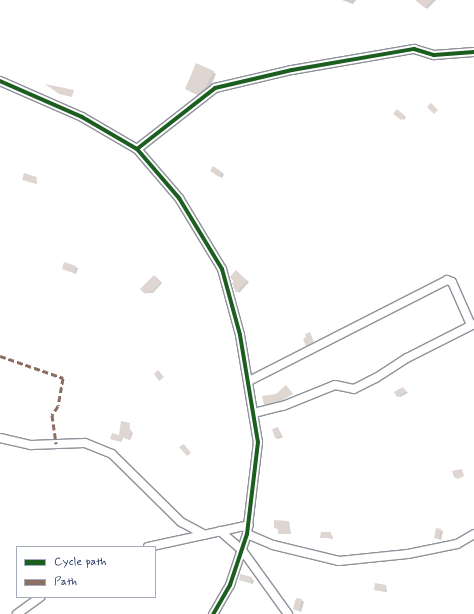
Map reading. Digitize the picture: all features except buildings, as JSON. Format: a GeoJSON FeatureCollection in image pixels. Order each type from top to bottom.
{"type":"FeatureCollection","features":[{"type":"Feature","properties":{"kind":"street"},"geometry":{"type":"LineString","coordinates":[[137,149],[215,88],[292,70],[414,49],[434,55],[474,52]]}},
{"type":"Feature","properties":{"kind":"street"},"geometry":{"type":"LineString","coordinates":[[0,82],[82,117],[137,149],[179,198],[222,269],[250,381],[258,442],[247,534],[230,585],[213,614]]}},
{"type":"Feature","properties":{"kind":"street"},"geometry":{"type":"LineString","coordinates":[[250,381],[447,280],[452,282],[473,324],[354,389],[335,385],[283,406],[254,413]]}},
{"type":"Feature","properties":{"kind":"street"},"geometry":{"type":"LineString","coordinates":[[0,438],[31,445],[85,443],[112,454],[181,522],[205,535]]}},
{"type":"Feature","properties":{"kind":"street"},"geometry":{"type":"LineString","coordinates":[[153,546],[249,525]]}},
{"type":"Feature","properties":{"kind":"street"},"geometry":{"type":"LineString","coordinates":[[220,531],[242,550],[288,614]]}},
{"type":"Feature","properties":{"kind":"street"},"geometry":{"type":"LineString","coordinates":[[247,534],[273,545],[339,561],[408,554],[456,544],[474,534]]}},
{"type":"Feature","properties":{"kind":"street"},"geometry":{"type":"LineString","coordinates":[[17,614],[39,598]]}},
{"type":"Feature","properties":{"kind":"marked path"},"geometry":{"type":"LineString","coordinates":[[0,356],[63,378],[58,406],[52,415],[56,444]]}},
{"type":"Feature","properties":{"kind":"cycle path"},"geometry":{"type":"LineString","coordinates":[[137,149],[215,88],[292,70],[414,49],[434,55],[474,52]]}},
{"type":"Feature","properties":{"kind":"cycle path"},"geometry":{"type":"LineString","coordinates":[[0,81],[82,117],[137,149],[179,198],[222,269],[240,335],[258,442],[247,534],[230,585],[213,614]]}}]}
